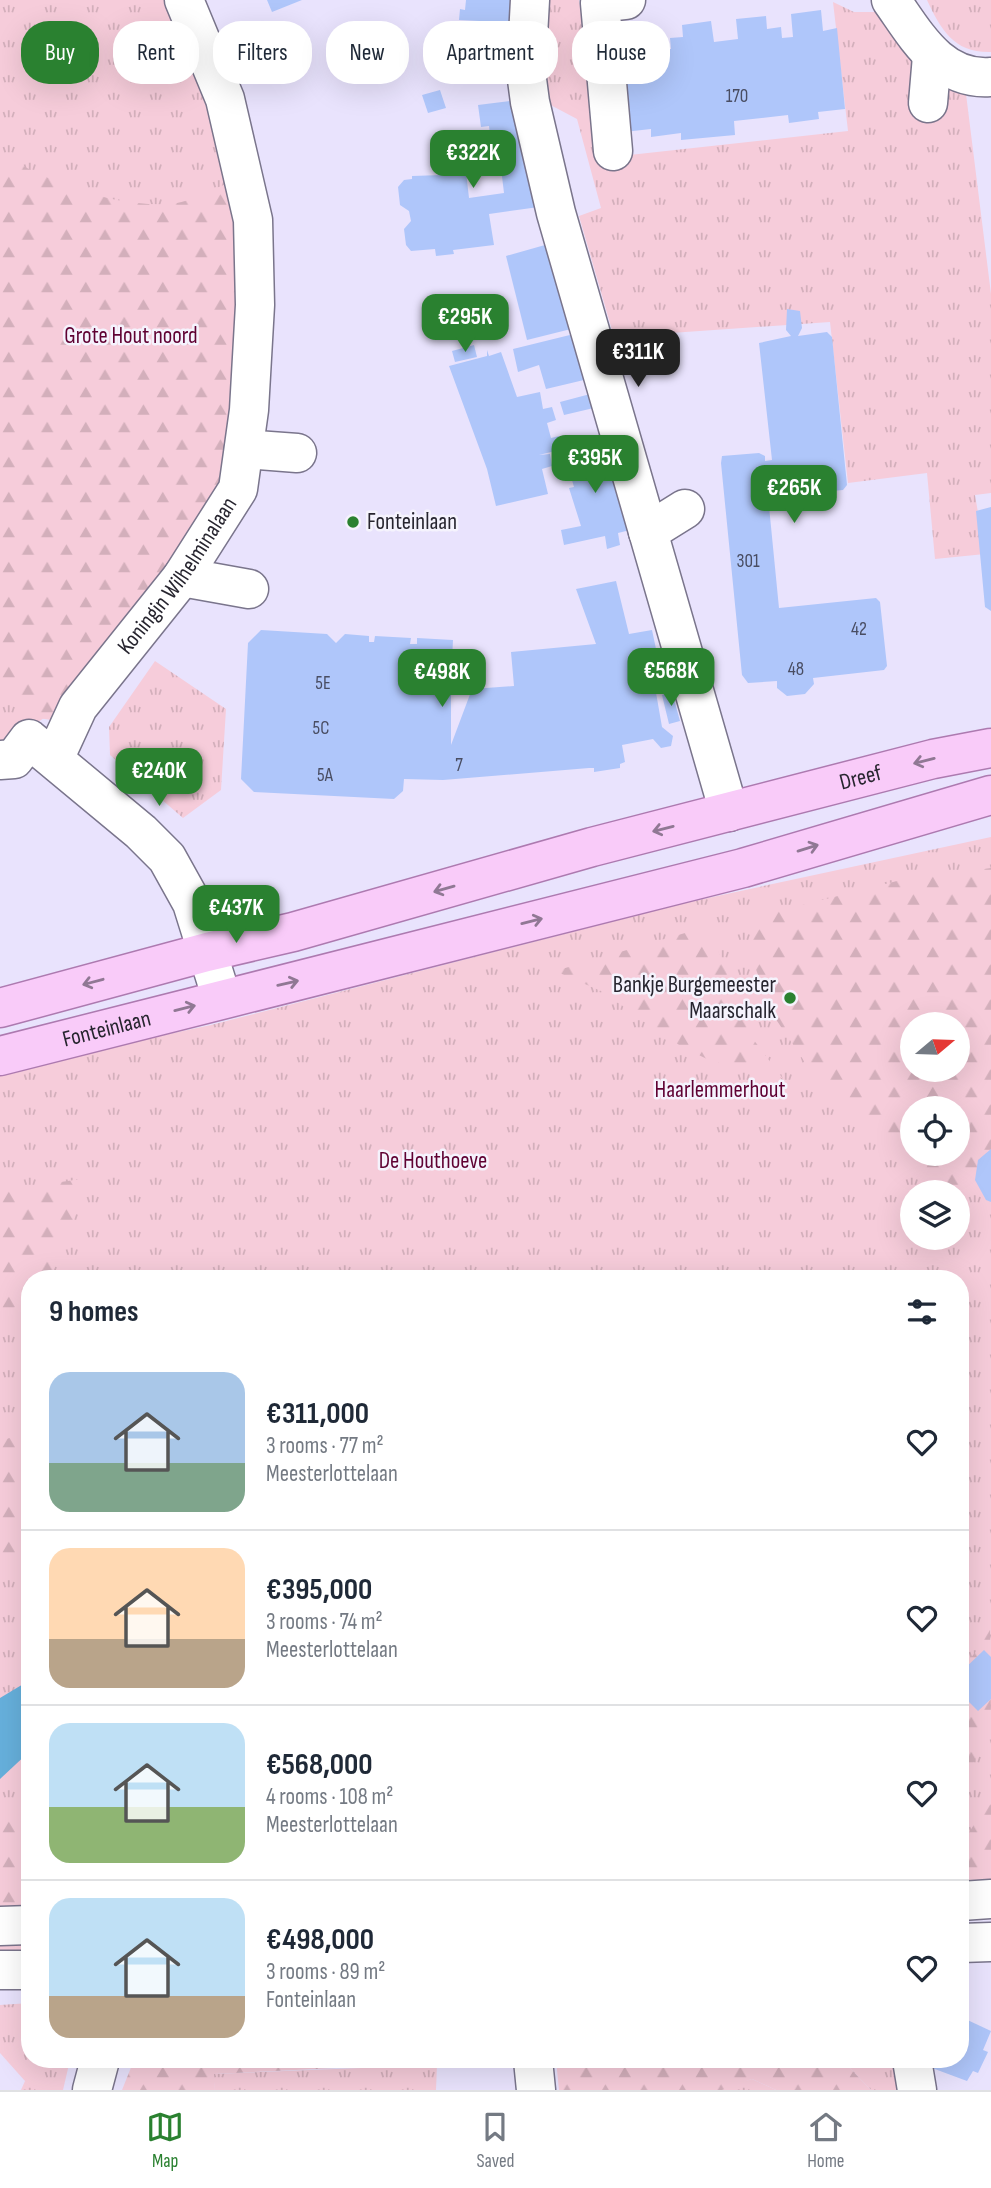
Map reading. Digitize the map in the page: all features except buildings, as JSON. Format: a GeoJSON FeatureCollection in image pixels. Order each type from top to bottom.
{"type":"FeatureCollection","features":[{"type":"Feature","properties":{"kind":"main road","name":"Dreef"},"geometry":{"type":"LineString","coordinates":[[724,796],[991,748]]}},
{"type":"Feature","properties":{"kind":"main road","name":"Fonteinlaan"},"geometry":{"type":"LineString","coordinates":[[0,1008],[206,952],[293,932],[592,847],[724,796]]}},
{"type":"Feature","properties":{"kind":"main road","name":"Fonteinlaan"},"geometry":{"type":"LineString","coordinates":[[0,1056],[743,868],[991,796]]}},
{"type":"Feature","properties":{"kind":"street","name":"Koningin Wilhelminalaan"},"geometry":{"type":"LineString","coordinates":[[55,757],[78,708],[182,577],[238,489],[244,449],[255,304],[253,220],[225,99],[184,0]]}},
{"type":"Feature","properties":{"kind":"street"},"geometry":{"type":"LineString","coordinates":[[530,0],[526,72],[530,102],[558,221],[724,796]]}},
{"type":"Feature","properties":{"kind":"street"},"geometry":{"type":"LineString","coordinates":[[614,151],[600,3],[626,0]]}},
{"type":"Feature","properties":{"kind":"street"},"geometry":{"type":"LineString","coordinates":[[891,0],[932,56],[952,71],[991,77]]}},
{"type":"Feature","properties":{"kind":"street"},"geometry":{"type":"LineString","coordinates":[[928,103],[932,56]]}},
{"type":"Feature","properties":{"kind":"street"},"geometry":{"type":"LineString","coordinates":[[244,449],[297,453]]}},
{"type":"Feature","properties":{"kind":"street"},"geometry":{"type":"LineString","coordinates":[[648,532],[685,509]]}},
{"type":"Feature","properties":{"kind":"street"},"geometry":{"type":"LineString","coordinates":[[182,577],[249,589]]}},
{"type":"Feature","properties":{"kind":"street"},"geometry":{"type":"LineString","coordinates":[[0,760],[14,759],[29,739],[55,757],[167,858],[192,903],[222,999]]}},
{"type":"Feature","properties":{"kind":"street"},"geometry":{"type":"LineString","coordinates":[[969,1900],[991,1899]]}},
{"type":"Feature","properties":{"kind":"street"},"geometry":{"type":"LineString","coordinates":[[0,1926],[21,1925]]}},
{"type":"Feature","properties":{"kind":"street"},"geometry":{"type":"LineString","coordinates":[[969,1943],[991,1942]]}},
{"type":"Feature","properties":{"kind":"street"},"geometry":{"type":"LineString","coordinates":[[0,1970],[21,1970]]}},
{"type":"Feature","properties":{"kind":"street"},"geometry":{"type":"LineString","coordinates":[[92,2090],[98,2068]]}},
{"type":"Feature","properties":{"kind":"street"},"geometry":{"type":"LineString","coordinates":[[534,2068],[536,2090]]}},
{"type":"Feature","properties":{"kind":"street"},"geometry":{"type":"LineString","coordinates":[[913,2068],[917,2090]]}},
{"type":"Feature","properties":{"kind":"green space","name":"Grote Hout noord"},"geometry":{"type":"Polygon","coordinates":[[[0,0],[177,0],[184,21],[113,21],[113,84],[199,84],[199,63],[239,178],[60,707],[6,744],[0,740],[0,0]]]}},
{"type":"Feature","properties":{"kind":"green space"},"geometry":{"type":"Polygon","coordinates":[[[540,0],[579,0],[582,21],[572,21],[572,84],[591,84],[602,158],[848,131],[833,2],[854,12],[885,12],[915,66],[966,94],[991,294],[991,493],[975,495],[985,554],[935,559],[927,473],[848,483],[830,322],[614,337],[579,216],[601,208],[577,119],[543,101],[542,84],[558,84],[558,21],[541,21],[540,0]]]}},
{"type":"Feature","properties":{"kind":"green space"},"geometry":{"type":"Polygon","coordinates":[[[927,0],[991,0],[991,52],[967,49],[950,38],[927,0]]]}},
{"type":"Feature","properties":{"kind":"green space","name":"Grote Hout noord"},"geometry":{"type":"Polygon","coordinates":[[[0,154],[39,174],[81,190],[102,197],[146,204],[186,201],[239,178],[259,252],[223,487],[60,721],[37,718],[0,693],[0,154]]]}},
{"type":"Feature","properties":{"kind":"green space"},"geometry":{"type":"Polygon","coordinates":[[[155,661],[226,709],[221,790],[183,818],[110,755],[109,727],[155,661]]]}},
{"type":"Feature","properties":{"kind":"green space","name":"Haarlemmerhout"},"geometry":{"type":"Polygon","coordinates":[[[991,837],[991,1916],[969,1917],[969,1270],[21,1270],[21,1965],[0,1968],[0,1070],[211,1025],[680,904],[991,837]]]}},
{"type":"Feature","properties":{"kind":"green space"},"geometry":{"type":"Polygon","coordinates":[[[991,868],[991,1187],[970,1188],[970,1180],[920,1180],[906,1166],[970,1166],[970,1096],[900,1096],[900,1161],[821,1086],[773,1015],[751,956],[751,918],[897,881],[991,868]]]}},
{"type":"Feature","properties":{"kind":"green space"},"geometry":{"type":"Polygon","coordinates":[[[709,926],[750,1035],[784,1080],[769,1068],[741,1070],[707,1059],[682,1047],[601,991],[555,971],[709,926]]]}},
{"type":"Feature","properties":{"kind":"green space"},"geometry":{"type":"Polygon","coordinates":[[[88,1178],[53,1270],[21,1270],[21,1306],[0,1311],[0,1191],[88,1178]]]}},
{"type":"Feature","properties":{"kind":"green space"},"geometry":{"type":"Polygon","coordinates":[[[21,1436],[21,1554],[0,1567],[0,1440],[21,1436]]]}},
{"type":"Feature","properties":{"kind":"green space"},"geometry":{"type":"Polygon","coordinates":[[[990,1625],[991,1727],[969,1772],[969,1660],[990,1625]]]}},
{"type":"Feature","properties":{"kind":"green space"},"geometry":{"type":"Polygon","coordinates":[[[21,1797],[21,1908],[0,1909],[0,1815],[21,1797]]]}},
{"type":"Feature","properties":{"kind":"green space"},"geometry":{"type":"Polygon","coordinates":[[[991,1798],[991,1873],[969,1874],[969,1832],[991,1798]]]}},
{"type":"Feature","properties":{"kind":"green space"},"geometry":{"type":"Polygon","coordinates":[[[21,2004],[21,2068],[68,2068],[63,2090],[21,2090],[25,2081],[0,2053],[0,2005],[21,2004]]]}},
{"type":"Feature","properties":{"kind":"green space"},"geometry":{"type":"Polygon","coordinates":[[[131,2068],[337,2068],[214,2074],[215,2090],[122,2090],[131,2068]]]}},
{"type":"Feature","properties":{"kind":"green space"},"geometry":{"type":"Polygon","coordinates":[[[437,2068],[436,2090],[215,2090],[213,2074],[437,2068]]]}},
{"type":"Feature","properties":{"kind":"green space"},"geometry":{"type":"Polygon","coordinates":[[[557,2068],[850,2068],[871,2090],[776,2090],[752,2079],[722,2090],[559,2090],[557,2068]]]}},
{"type":"Feature","properties":{"kind":"green space"},"geometry":{"type":"Polygon","coordinates":[[[850,2068],[902,2068],[905,2090],[871,2090],[850,2068]]]}},
{"type":"Feature","properties":{"kind":"green space"},"geometry":{"type":"Polygon","coordinates":[[[752,2079],[776,2090],[722,2090],[724,2087],[752,2079]]]}},
{"type":"Feature","properties":{"kind":"water"},"geometry":{"type":"Polygon","coordinates":[[[21,1685],[21,1759],[0,1779],[0,1698],[21,1685]]]}},
{"type":"Feature","properties":{"kind":"place","name":"Fonteinlaan"},"geometry":{"type":"Point","coordinates":[353,522]}},
{"type":"Feature","properties":{"kind":"place","name":"Bankje Burgemeester Maarschalk"},"geometry":{"type":"Point","coordinates":[790,998]}},
{"type":"Feature","properties":{"kind":"park label","name":"De Houthoeve"},"geometry":{"type":"Point","coordinates":[433,1161]}}]}
